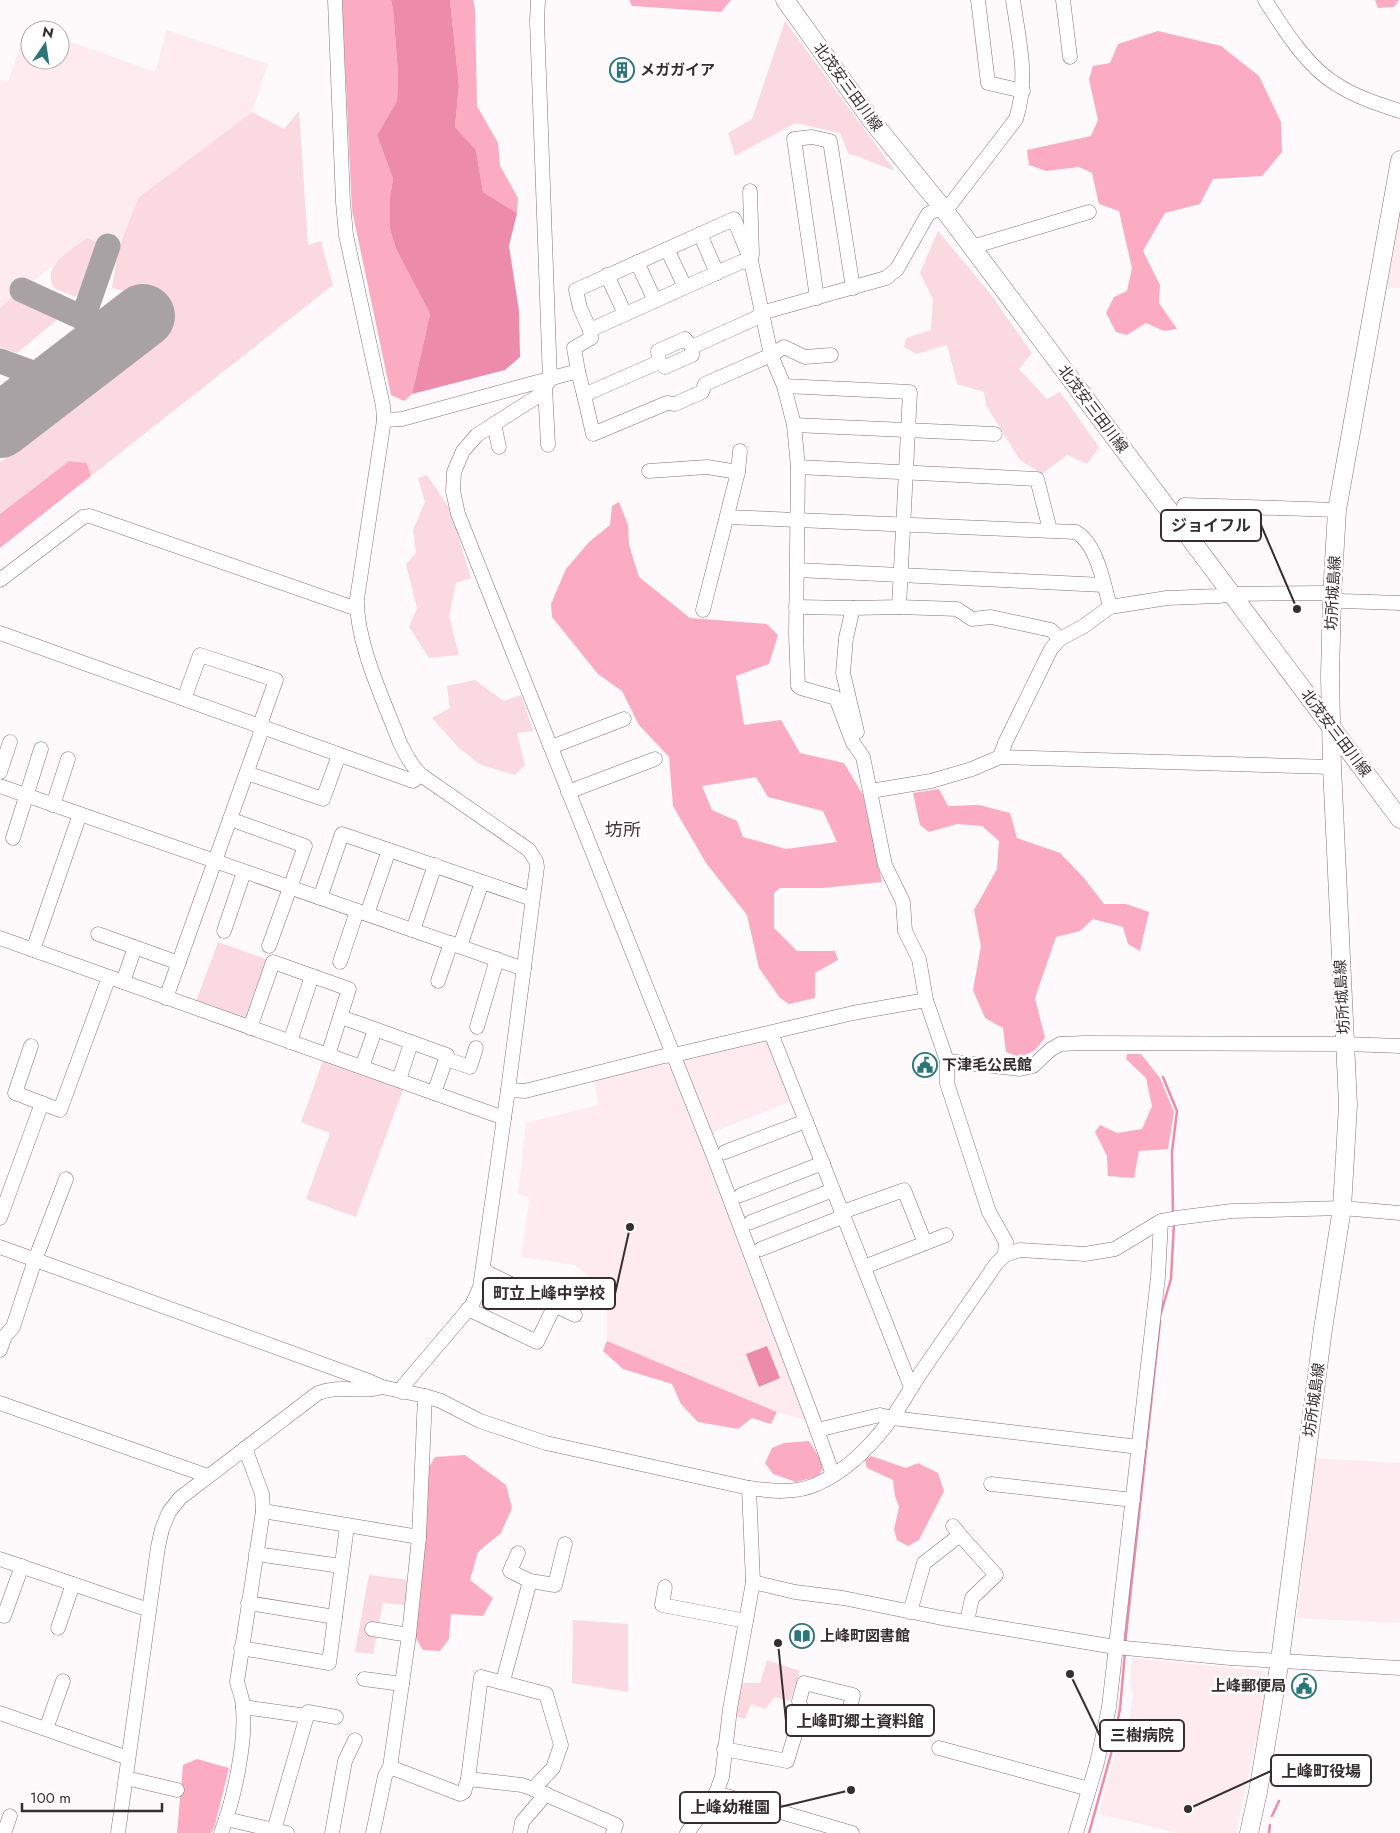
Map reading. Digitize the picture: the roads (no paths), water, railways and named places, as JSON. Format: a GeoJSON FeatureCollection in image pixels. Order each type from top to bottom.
{"type":"FeatureCollection","features":[{"type":"Feature","properties":{"kind":"main road","name":"北茂安三田川線"},"geometry":{"type":"LineString","coordinates":[[789,2],[872,121],[942,207],[1400,820]]}},
{"type":"Feature","properties":{"kind":"main road","name":"坊所城島線"},"geometry":{"type":"LineString","coordinates":[[1249,1833],[1280,1660],[1323,1330],[1342,1208],[1348,1105],[1332,768],[1330,676],[1332,596],[1337,510],[1400,160]]}},
{"type":"Feature","properties":{"kind":"street"},"geometry":{"type":"LineString","coordinates":[[334,0],[346,235],[381,397],[384,420],[357,609],[359,628],[400,743],[407,757],[421,775],[529,850],[536,861],[537,867],[508,1090],[483,1268],[477,1297],[404,1385],[402,1392]]}},
{"type":"Feature","properties":{"kind":"street"},"geometry":{"type":"LineString","coordinates":[[538,0],[548,446]]}},
{"type":"Feature","properties":{"kind":"street"},"geometry":{"type":"LineString","coordinates":[[978,0],[988,84],[1023,90]]}},
{"type":"Feature","properties":{"kind":"street"},"geometry":{"type":"LineString","coordinates":[[584,395],[659,362],[665,367],[692,355],[692,347],[756,318],[761,313],[886,278],[896,269],[928,214],[950,205],[1016,119],[1023,90],[1024,75],[1013,0]]}},
{"type":"Feature","properties":{"kind":"street"},"geometry":{"type":"LineString","coordinates":[[1063,0],[1070,57]]}},
{"type":"Feature","properties":{"kind":"street"},"geometry":{"type":"LineString","coordinates":[[1265,0],[1287,34],[1310,62],[1335,84],[1368,101],[1400,111]]}},
{"type":"Feature","properties":{"kind":"street"},"geometry":{"type":"LineString","coordinates":[[817,298],[794,139],[812,137],[830,141],[853,288]]}},
{"type":"Feature","properties":{"kind":"street"},"geometry":{"type":"LineString","coordinates":[[750,191],[753,252],[751,261]]}},
{"type":"Feature","properties":{"kind":"street"},"geometry":{"type":"LineString","coordinates":[[972,247],[1089,212]]}},
{"type":"Feature","properties":{"kind":"street"},"geometry":{"type":"LineString","coordinates":[[831,355],[805,357],[784,347],[771,355],[705,384],[702,392],[593,434],[574,348],[591,338],[590,330],[580,308],[576,290],[734,219],[751,261],[771,355],[784,386],[794,425],[798,467],[796,606],[798,686],[836,698],[853,743],[863,757]]}},
{"type":"Feature","properties":{"kind":"street"},"geometry":{"type":"LineString","coordinates":[[700,234],[717,273]]}},
{"type":"Feature","properties":{"kind":"street"},"geometry":{"type":"LineString","coordinates":[[667,249],[685,287]]}},
{"type":"Feature","properties":{"kind":"street"},"geometry":{"type":"LineString","coordinates":[[590,330],[741,262],[751,261]]}},
{"type":"Feature","properties":{"kind":"street"},"geometry":{"type":"LineString","coordinates":[[637,262],[655,301]]}},
{"type":"Feature","properties":{"kind":"street"},"geometry":{"type":"LineString","coordinates":[[607,275],[625,314]]}},
{"type":"Feature","properties":{"kind":"street"},"geometry":{"type":"LineString","coordinates":[[384,420],[402,419],[547,383],[578,371]]}},
{"type":"Feature","properties":{"kind":"street"},"geometry":{"type":"LineString","coordinates":[[547,383],[538,396],[477,435],[463,450],[454,472],[453,491],[458,514],[674,1056],[833,1475]]}},
{"type":"Feature","properties":{"kind":"street"},"geometry":{"type":"LineString","coordinates":[[784,386],[910,392],[900,607]]}},
{"type":"Feature","properties":{"kind":"street"},"geometry":{"type":"LineString","coordinates":[[494,424],[499,447]]}},
{"type":"Feature","properties":{"kind":"street"},"geometry":{"type":"LineString","coordinates":[[794,425],[995,434]]}},
{"type":"Feature","properties":{"kind":"street"},"geometry":{"type":"LineString","coordinates":[[703,610],[728,517],[738,472],[740,451]]}},
{"type":"Feature","properties":{"kind":"street"},"geometry":{"type":"LineString","coordinates":[[649,470],[707,467],[738,472]]}},
{"type":"Feature","properties":{"kind":"street"},"geometry":{"type":"LineString","coordinates":[[798,467],[1037,479],[1050,530]]}},
{"type":"Feature","properties":{"kind":"street"},"geometry":{"type":"LineString","coordinates":[[1184,505],[1337,510]]}},
{"type":"Feature","properties":{"kind":"street"},"geometry":{"type":"LineString","coordinates":[[0,580],[83,517],[90,516],[357,609]]}},
{"type":"Feature","properties":{"kind":"street"},"geometry":{"type":"LineString","coordinates":[[728,517],[1076,532],[1084,536],[1101,570],[1110,607]]}},
{"type":"Feature","properties":{"kind":"street"},"geometry":{"type":"LineString","coordinates":[[797,570],[1104,585]]}},
{"type":"Feature","properties":{"kind":"street"},"geometry":{"type":"LineString","coordinates":[[1000,757],[1051,649],[1060,638],[1084,626],[1110,607],[1167,598],[1231,594],[1322,593],[1342,601],[1400,603]]}},
{"type":"Feature","properties":{"kind":"street"},"geometry":{"type":"LineString","coordinates":[[796,606],[957,609],[972,619],[991,617],[1052,630],[1060,638]]}},
{"type":"Feature","properties":{"kind":"street"},"geometry":{"type":"LineString","coordinates":[[853,608],[846,638],[843,672],[885,865],[903,902],[905,931],[919,959],[926,1000],[947,1061],[948,1083],[989,1212],[1006,1242],[1005,1255]]}},
{"type":"Feature","properties":{"kind":"street"},"geometry":{"type":"LineString","coordinates":[[0,633],[413,781],[421,775]]}},
{"type":"Feature","properties":{"kind":"street"},"geometry":{"type":"LineString","coordinates":[[166,998],[247,773],[260,735],[262,719],[276,680],[200,655],[184,699]]}},
{"type":"Feature","properties":{"kind":"street"},"geometry":{"type":"LineString","coordinates":[[551,747],[624,719]]}},
{"type":"Feature","properties":{"kind":"street"},"geometry":{"type":"LineString","coordinates":[[0,772],[10,742]]}},
{"type":"Feature","properties":{"kind":"street"},"geometry":{"type":"LineString","coordinates":[[12,838],[41,749]]}},
{"type":"Feature","properties":{"kind":"street"},"geometry":{"type":"LineString","coordinates":[[247,773],[323,799],[339,754]]}},
{"type":"Feature","properties":{"kind":"street"},"geometry":{"type":"LineString","coordinates":[[870,790],[930,781],[972,769],[1000,757],[1332,768]]}},
{"type":"Feature","properties":{"kind":"street"},"geometry":{"type":"LineString","coordinates":[[568,792],[655,758]]}},
{"type":"Feature","properties":{"kind":"street"},"geometry":{"type":"LineString","coordinates":[[53,805],[68,759]]}},
{"type":"Feature","properties":{"kind":"street"},"geometry":{"type":"LineString","coordinates":[[0,786],[524,969]]}},
{"type":"Feature","properties":{"kind":"street"},"geometry":{"type":"LineString","coordinates":[[32,950],[80,814]]}},
{"type":"Feature","properties":{"kind":"street"},"geometry":{"type":"LineString","coordinates":[[230,819],[305,846],[269,946]]}},
{"type":"Feature","properties":{"kind":"street"},"geometry":{"type":"LineString","coordinates":[[320,898],[342,834],[532,899]]}},
{"type":"Feature","properties":{"kind":"street"},"geometry":{"type":"LineString","coordinates":[[340,962],[389,850]]}},
{"type":"Feature","properties":{"kind":"street"},"geometry":{"type":"LineString","coordinates":[[412,930],[435,865]]}},
{"type":"Feature","properties":{"kind":"street"},"geometry":{"type":"LineString","coordinates":[[224,931],[244,872]]}},
{"type":"Feature","properties":{"kind":"street"},"geometry":{"type":"LineString","coordinates":[[438,982],[456,945],[482,882]]}},
{"type":"Feature","properties":{"kind":"street"},"geometry":{"type":"LineString","coordinates":[[98,934],[179,963]]}},
{"type":"Feature","properties":{"kind":"street"},"geometry":{"type":"LineString","coordinates":[[0,938],[504,1118]]}},
{"type":"Feature","properties":{"kind":"street"},"geometry":{"type":"LineString","coordinates":[[123,982],[135,947]]}},
{"type":"Feature","properties":{"kind":"street"},"geometry":{"type":"LineString","coordinates":[[478,1027],[496,960]]}},
{"type":"Feature","properties":{"kind":"street"},"geometry":{"type":"LineString","coordinates":[[250,1028],[273,962],[348,989],[328,1055]]}},
{"type":"Feature","properties":{"kind":"street"},"geometry":{"type":"LineString","coordinates":[[290,1042],[312,976]]}},
{"type":"Feature","properties":{"kind":"street"},"geometry":{"type":"LineString","coordinates":[[31,1046],[15,1093],[60,1110],[109,977]]}},
{"type":"Feature","properties":{"kind":"street"},"geometry":{"type":"LineString","coordinates":[[508,1090],[525,1091],[664,1056],[674,1056],[853,1013],[926,1000]]}},
{"type":"Feature","properties":{"kind":"street"},"geometry":{"type":"LineString","coordinates":[[341,1017],[447,1055],[434,1093]]}},
{"type":"Feature","properties":{"kind":"street"},"geometry":{"type":"LineString","coordinates":[[362,1067],[375,1030]]}},
{"type":"Feature","properties":{"kind":"street"},"geometry":{"type":"LineString","coordinates":[[771,1033],[911,1387]]}},
{"type":"Feature","properties":{"kind":"street"},"geometry":{"type":"LineString","coordinates":[[398,1080],[411,1042]]}},
{"type":"Feature","properties":{"kind":"street"},"geometry":{"type":"LineString","coordinates":[[947,1061],[1020,1069],[1033,1066],[1050,1050],[1060,1044],[1084,1043],[1400,1046]]}},
{"type":"Feature","properties":{"kind":"street"},"geometry":{"type":"LineString","coordinates":[[446,1059],[470,1067],[476,1048]]}},
{"type":"Feature","properties":{"kind":"street"},"geometry":{"type":"LineString","coordinates":[[0,1218],[42,1103]]}},
{"type":"Feature","properties":{"kind":"street"},"geometry":{"type":"LineString","coordinates":[[725,1152],[806,1121]]}},
{"type":"Feature","properties":{"kind":"street"},"geometry":{"type":"LineString","coordinates":[[741,1195],[823,1163]]}},
{"type":"Feature","properties":{"kind":"street"},"geometry":{"type":"LineString","coordinates":[[0,1347],[4,1336],[13,1327],[35,1260],[66,1179]]}},
{"type":"Feature","properties":{"kind":"street"},"geometry":{"type":"LineString","coordinates":[[751,1222],[833,1190]]}},
{"type":"Feature","properties":{"kind":"street"},"geometry":{"type":"LineString","coordinates":[[761,1249],[837,1220],[848,1210],[904,1190],[925,1243]]}},
{"type":"Feature","properties":{"kind":"street"},"geometry":{"type":"LineString","coordinates":[[0,1247],[382,1387],[441,1401],[480,1421],[546,1443],[769,1491],[793,1490],[816,1485],[850,1463],[874,1441],[892,1418],[911,1387],[996,1264],[1005,1255],[1020,1250],[1085,1254],[1116,1249],[1161,1221],[1232,1211],[1342,1208],[1400,1213]]}},
{"type":"Feature","properties":{"kind":"street"},"geometry":{"type":"LineString","coordinates":[[1076,1833],[1109,1706],[1158,1277],[1161,1221]]}},
{"type":"Feature","properties":{"kind":"street"},"geometry":{"type":"LineString","coordinates":[[864,1267],[946,1235]]}},
{"type":"Feature","properties":{"kind":"street"},"geometry":{"type":"LineString","coordinates":[[483,1268],[488,1273],[575,1315]]}},
{"type":"Feature","properties":{"kind":"street"},"geometry":{"type":"LineString","coordinates":[[468,1309],[536,1342],[555,1305]]}},
{"type":"Feature","properties":{"kind":"street"},"geometry":{"type":"LineString","coordinates":[[118,1833],[158,1547],[162,1529],[169,1512],[180,1498],[318,1393],[329,1389],[371,1391],[382,1387]]}},
{"type":"Feature","properties":{"kind":"street"},"geometry":{"type":"LineString","coordinates":[[373,1833],[385,1776],[390,1768],[409,1635],[419,1537],[425,1396]]}},
{"type":"Feature","properties":{"kind":"street"},"geometry":{"type":"LineString","coordinates":[[0,1403],[208,1476]]}},
{"type":"Feature","properties":{"kind":"street"},"geometry":{"type":"LineString","coordinates":[[817,1430],[880,1415],[892,1418],[1139,1447]]}},
{"type":"Feature","properties":{"kind":"street"},"geometry":{"type":"LineString","coordinates":[[221,1833],[229,1810],[243,1736],[243,1707],[237,1682],[263,1511],[262,1494],[245,1448]]}},
{"type":"Feature","properties":{"kind":"street"},"geometry":{"type":"LineString","coordinates":[[991,1484],[1133,1500]]}},
{"type":"Feature","properties":{"kind":"street"},"geometry":{"type":"LineString","coordinates":[[686,1833],[716,1792],[722,1777],[724,1749],[752,1582],[749,1488]]}},
{"type":"Feature","properties":{"kind":"street"},"geometry":{"type":"LineString","coordinates":[[263,1511],[419,1537]]}},
{"type":"Feature","properties":{"kind":"street"},"geometry":{"type":"LineString","coordinates":[[241,1648],[329,1663],[347,1526]]}},
{"type":"Feature","properties":{"kind":"street"},"geometry":{"type":"LineString","coordinates":[[910,1612],[924,1562],[956,1530],[996,1574],[972,1598],[966,1621]]}},
{"type":"Feature","properties":{"kind":"street"},"geometry":{"type":"LineString","coordinates":[[518,1553],[510,1571],[530,1581],[555,1585],[565,1544]]}},
{"type":"Feature","properties":{"kind":"street"},"geometry":{"type":"LineString","coordinates":[[256,1554],[341,1566]]}},
{"type":"Feature","properties":{"kind":"street"},"geometry":{"type":"LineString","coordinates":[[0,1559],[149,1610]]}},
{"type":"Feature","properties":{"kind":"street"},"geometry":{"type":"LineString","coordinates":[[4,1616],[22,1566]]}},
{"type":"Feature","properties":{"kind":"street"},"geometry":{"type":"LineString","coordinates":[[503,1681],[530,1581]]}},
{"type":"Feature","properties":{"kind":"street"},"geometry":{"type":"LineString","coordinates":[[752,1582],[795,1592],[843,1598],[942,1618],[1116,1647],[1230,1658],[1400,1668]]}},
{"type":"Feature","properties":{"kind":"street"},"geometry":{"type":"LineString","coordinates":[[58,1628],[73,1584]]}},
{"type":"Feature","properties":{"kind":"street"},"geometry":{"type":"LineString","coordinates":[[665,1587],[662,1605],[746,1621]]}},
{"type":"Feature","properties":{"kind":"street"},"geometry":{"type":"LineString","coordinates":[[248,1602],[335,1617]]}},
{"type":"Feature","properties":{"kind":"street"},"geometry":{"type":"LineString","coordinates":[[372,1629],[409,1635]]}},
{"type":"Feature","properties":{"kind":"street"},"geometry":{"type":"LineString","coordinates":[[390,1768],[460,1794],[464,1792],[468,1779],[481,1677],[503,1681],[546,1694],[561,1745],[553,1768],[522,1822],[520,1833]]}},
{"type":"Feature","properties":{"kind":"street"},"geometry":{"type":"LineString","coordinates":[[364,1679],[402,1684]]}},
{"type":"Feature","properties":{"kind":"street"},"geometry":{"type":"LineString","coordinates":[[46,1729],[63,1681]]}},
{"type":"Feature","properties":{"kind":"street"},"geometry":{"type":"LineString","coordinates":[[243,1707],[307,1716]]}},
{"type":"Feature","properties":{"kind":"street"},"geometry":{"type":"LineString","coordinates":[[226,1819],[280,1832],[308,1712],[336,1716]]}},
{"type":"Feature","properties":{"kind":"street"},"geometry":{"type":"LineString","coordinates":[[724,1749],[787,1761],[802,1712]]}},
{"type":"Feature","properties":{"kind":"street"},"geometry":{"type":"LineString","coordinates":[[0,1713],[128,1758]]}},
{"type":"Feature","properties":{"kind":"street"},"geometry":{"type":"LineString","coordinates":[[332,1833],[345,1761],[355,1740]]}},
{"type":"Feature","properties":{"kind":"street"},"geometry":{"type":"LineString","coordinates":[[939,1748],[1089,1788]]}},
{"type":"Feature","properties":{"kind":"street"},"geometry":{"type":"LineString","coordinates":[[126,1778],[177,1790]]}},
{"type":"Feature","properties":{"kind":"street"},"geometry":{"type":"LineString","coordinates":[[468,1779],[522,1785],[540,1791],[616,1825],[613,1833]]}},
{"type":"Feature","properties":{"kind":"street"},"geometry":{"type":"LineString","coordinates":[[716,1792],[852,1833]]}},
{"type":"Feature","properties":{"kind":"street"},"geometry":{"type":"LineString","coordinates":[[4,1833],[10,1816]]}},
{"type":"Feature","properties":{"kind":"waterway"},"geometry":{"type":"LineString","coordinates":[[1163,1077],[1177,1111],[1172,1152],[1173,1215]]}},
{"type":"Feature","properties":{"kind":"waterway"},"geometry":{"type":"LineString","coordinates":[[1160,1316],[1171,1279],[1174,1223]]}},
{"type":"Feature","properties":{"kind":"waterway"},"geometry":{"type":"LineString","coordinates":[[1125,1644],[1160,1321]]}},
{"type":"Feature","properties":{"kind":"waterway"},"geometry":{"type":"LineString","coordinates":[[1089,1833],[1111,1754],[1120,1709],[1125,1652]]}},
{"type":"Feature","properties":{"kind":"waterway"},"geometry":{"type":"LineString","coordinates":[[1272,1816],[1279,1801]]}},
{"type":"Feature","properties":{"kind":"waterway"},"geometry":{"type":"LineString","coordinates":[[1269,1833],[1270,1825]]}},
{"type":"Feature","properties":{"kind":"place","name":"メガガイア"},"geometry":{"type":"Point","coordinates":[622,70]}},
{"type":"Feature","properties":{"kind":"place","name":"ジョイフル"},"geometry":{"type":"Point","coordinates":[1297,609]}},
{"type":"Feature","properties":{"kind":"place","name":"下津毛公民館"},"geometry":{"type":"Point","coordinates":[925,1065]}},
{"type":"Feature","properties":{"kind":"place","name":"町立上峰中学校"},"geometry":{"type":"Point","coordinates":[630,1227]}},
{"type":"Feature","properties":{"kind":"place","name":"上峰町図書館"},"geometry":{"type":"Point","coordinates":[802,1636]}},
{"type":"Feature","properties":{"kind":"place","name":"上峰町郷土資料館"},"geometry":{"type":"Point","coordinates":[778,1643]}},
{"type":"Feature","properties":{"kind":"place","name":"三樹病院"},"geometry":{"type":"Point","coordinates":[1070,1674]}},
{"type":"Feature","properties":{"kind":"place","name":"上峰郵便局"},"geometry":{"type":"Point","coordinates":[1304,1686]}},
{"type":"Feature","properties":{"kind":"place","name":"上峰幼稚園"},"geometry":{"type":"Point","coordinates":[851,1790]}},
{"type":"Feature","properties":{"kind":"place","name":"上峰町役場"},"geometry":{"type":"Point","coordinates":[1188,1809]}},
{"type":"Feature","properties":{"kind":"district","name":"坊所"},"geometry":{"type":"Point","coordinates":[623,830]}}]}
